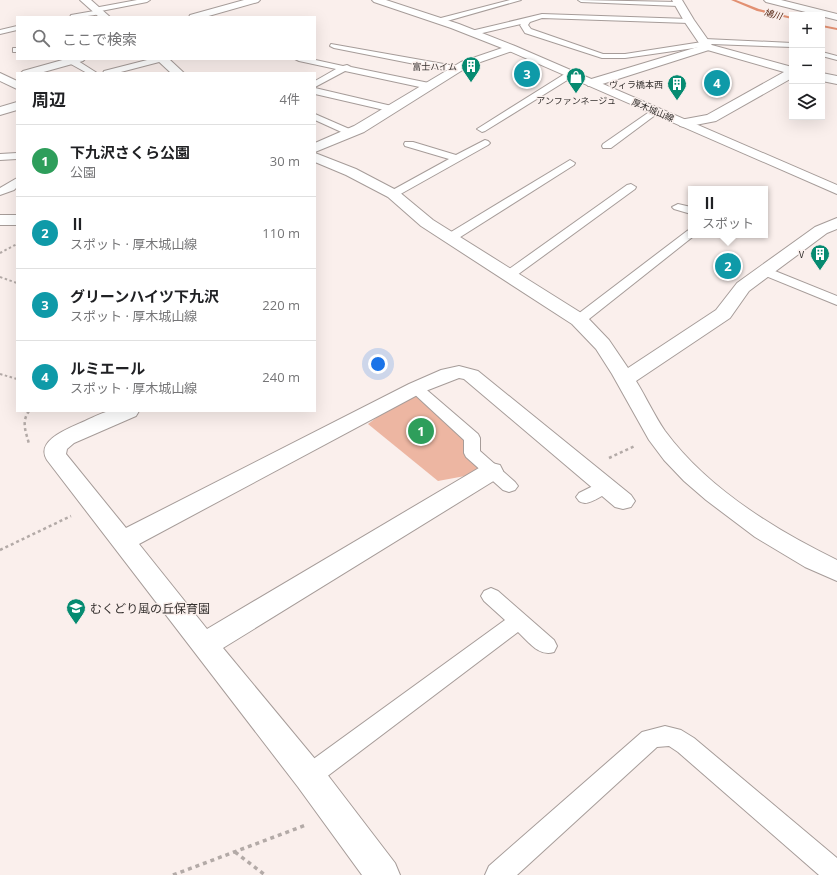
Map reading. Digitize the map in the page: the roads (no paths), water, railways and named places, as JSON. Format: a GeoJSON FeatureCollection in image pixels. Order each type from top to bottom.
{"type":"FeatureCollection","features":[{"type":"Feature","properties":{"kind":"street"},"geometry":{"type":"LineString","coordinates":[[85,0],[100,13]]}},
{"type":"Feature","properties":{"kind":"street"},"geometry":{"type":"LineString","coordinates":[[198,16],[255,0]]}},
{"type":"Feature","properties":{"kind":"street","name":"厚木城山線"},"geometry":{"type":"LineString","coordinates":[[377,0],[474,33],[511,48],[837,190]]}},
{"type":"Feature","properties":{"kind":"street"},"geometry":{"type":"LineString","coordinates":[[769,0],[837,17]]}},
{"type":"Feature","properties":{"kind":"street"},"geometry":{"type":"LineString","coordinates":[[678,2],[689,21],[707,44],[789,71]]}},
{"type":"Feature","properties":{"kind":"street"},"geometry":{"type":"LineString","coordinates":[[592,83],[707,44]]}},
{"type":"Feature","properties":{"kind":"street"},"geometry":{"type":"LineString","coordinates":[[316,148],[351,133],[393,109],[455,69],[476,59],[511,48]]}},
{"type":"Feature","properties":{"kind":"street"},"geometry":{"type":"LineString","coordinates":[[31,72],[75,60]]}},
{"type":"Feature","properties":{"kind":"street"},"geometry":{"type":"LineString","coordinates":[[162,60],[177,72]]}},
{"type":"Feature","properties":{"kind":"street"},"geometry":{"type":"LineString","coordinates":[[685,123],[711,118],[789,74]]}},
{"type":"Feature","properties":{"kind":"street"},"geometry":{"type":"LineString","coordinates":[[6,78],[16,84]]}},
{"type":"Feature","properties":{"kind":"street"},"geometry":{"type":"LineString","coordinates":[[825,78],[837,80]]}},
{"type":"Feature","properties":{"kind":"street"},"geometry":{"type":"LineString","coordinates":[[0,111],[16,106]]}},
{"type":"Feature","properties":{"kind":"street"},"geometry":{"type":"LineString","coordinates":[[316,157],[351,172],[393,194],[427,223],[509,274],[588,327],[614,361],[658,435],[680,465],[726,502],[794,549],[837,571]]}},
{"type":"Feature","properties":{"kind":"street"},"geometry":{"type":"LineString","coordinates":[[0,220],[16,220]]}},
{"type":"Feature","properties":{"kind":"street"},"geometry":{"type":"LineString","coordinates":[[625,379],[723,314],[743,287],[821,230],[837,223]]}},
{"type":"Feature","properties":{"kind":"street"},"geometry":{"type":"LineString","coordinates":[[123,541],[416,388],[448,374],[459,372],[472,375],[623,501]]}},
{"type":"Feature","properties":{"kind":"street"},"geometry":{"type":"LineString","coordinates":[[126,412],[66,438],[56,447],[56,455],[204,645],[309,776],[383,875]]}},
{"type":"Feature","properties":{"kind":"street"},"geometry":{"type":"LineString","coordinates":[[204,645],[500,479]]}},
{"type":"Feature","properties":{"kind":"lane"},"geometry":{"type":"LineString","coordinates":[[80,16],[100,13],[147,0]]}},
{"type":"Feature","properties":{"kind":"lane"},"geometry":{"type":"LineString","coordinates":[[440,21],[518,0]]}},
{"type":"Feature","properties":{"kind":"lane"},"geometry":{"type":"LineString","coordinates":[[581,0],[678,2]]}},
{"type":"Feature","properties":{"kind":"lane"},"geometry":{"type":"LineString","coordinates":[[474,33],[542,16],[689,21]]}},
{"type":"Feature","properties":{"kind":"lane"},"geometry":{"type":"LineString","coordinates":[[527,20],[524,25],[528,31],[602,56],[625,56],[707,44],[789,45]]}},
{"type":"Feature","properties":{"kind":"lane"},"geometry":{"type":"LineString","coordinates":[[0,32],[16,28]]}},
{"type":"Feature","properties":{"kind":"lane"},"geometry":{"type":"LineString","coordinates":[[334,46],[455,69]]}},
{"type":"Feature","properties":{"kind":"lane"},"geometry":{"type":"LineString","coordinates":[[316,83],[373,53]]}},
{"type":"Feature","properties":{"kind":"lane"},"geometry":{"type":"LineString","coordinates":[[825,55],[837,58]]}},
{"type":"Feature","properties":{"kind":"lane"},"geometry":{"type":"LineString","coordinates":[[75,60],[92,72]]}},
{"type":"Feature","properties":{"kind":"lane"},"geometry":{"type":"LineString","coordinates":[[111,72],[157,60]]}},
{"type":"Feature","properties":{"kind":"lane"},"geometry":{"type":"LineString","coordinates":[[304,60],[429,86]]}},
{"type":"Feature","properties":{"kind":"lane"},"geometry":{"type":"LineString","coordinates":[[482,129],[566,77],[573,75]]}},
{"type":"Feature","properties":{"kind":"lane"},"geometry":{"type":"LineString","coordinates":[[316,91],[393,109]]}},
{"type":"Feature","properties":{"kind":"lane"},"geometry":{"type":"LineString","coordinates":[[607,146],[655,111]]}},
{"type":"Feature","properties":{"kind":"lane"},"geometry":{"type":"LineString","coordinates":[[316,117],[351,133]]}},
{"type":"Feature","properties":{"kind":"lane"},"geometry":{"type":"LineString","coordinates":[[393,194],[485,143]]}},
{"type":"Feature","properties":{"kind":"lane"},"geometry":{"type":"LineString","coordinates":[[409,144],[457,158]]}},
{"type":"Feature","properties":{"kind":"lane"},"geometry":{"type":"LineString","coordinates":[[0,157],[16,156]]}},
{"type":"Feature","properties":{"kind":"lane"},"geometry":{"type":"LineString","coordinates":[[450,238],[570,163]]}},
{"type":"Feature","properties":{"kind":"lane"},"geometry":{"type":"LineString","coordinates":[[0,192],[10,188],[16,182]]}},
{"type":"Feature","properties":{"kind":"lane"},"geometry":{"type":"LineString","coordinates":[[509,274],[631,187]]}},
{"type":"Feature","properties":{"kind":"lane"},"geometry":{"type":"LineString","coordinates":[[678,207],[688,210]]}},
{"type":"Feature","properties":{"kind":"lane"},"geometry":{"type":"LineString","coordinates":[[579,320],[688,235]]}},
{"type":"Feature","properties":{"kind":"lane"},"geometry":{"type":"LineString","coordinates":[[765,271],[837,301]]}},
{"type":"Feature","properties":{"kind":"lane"},"geometry":{"type":"LineString","coordinates":[[416,388],[472,438],[472,453],[500,479]]}},
{"type":"Feature","properties":{"kind":"lane"},"geometry":{"type":"LineString","coordinates":[[585,497],[605,486]]}},
{"type":"Feature","properties":{"kind":"lane"},"geometry":{"type":"LineString","coordinates":[[491,596],[547,646]]}},
{"type":"Feature","properties":{"kind":"lane"},"geometry":{"type":"LineString","coordinates":[[309,776],[518,621]]}},
{"type":"Feature","properties":{"kind":"lane"},"geometry":{"type":"LineString","coordinates":[[498,875],[650,739],[660,736],[672,736],[686,745],[837,874]]}},
{"type":"Feature","properties":{"kind":"waterway","name":"鳩川"},"geometry":{"type":"LineString","coordinates":[[733,0],[758,10],[789,17]]}},
{"type":"Feature","properties":{"kind":"waterway","name":"鳩川"},"geometry":{"type":"LineString","coordinates":[[825,27],[837,29]]}},
{"type":"Feature","properties":{"kind":"place","name":"グリーンハイツ下九沢"},"geometry":{"type":"Point","coordinates":[527,74]}},
{"type":"Feature","properties":{"kind":"place","name":"富士ハイム"},"geometry":{"type":"Point","coordinates":[471,83]}},
{"type":"Feature","properties":{"kind":"place","name":"ルミエール"},"geometry":{"type":"Point","coordinates":[717,83]}},
{"type":"Feature","properties":{"kind":"place","name":"アンファンネージュ"},"geometry":{"type":"Point","coordinates":[576,94]}},
{"type":"Feature","properties":{"kind":"place","name":"ヴィラ橋本西"},"geometry":{"type":"Point","coordinates":[677,101]}},
{"type":"Feature","properties":{"kind":"place","name":"Ⅱ"},"geometry":{"type":"Point","coordinates":[728,266]}},
{"type":"Feature","properties":{"kind":"place","name":"Ⅴ"},"geometry":{"type":"Point","coordinates":[820,271]}},
{"type":"Feature","properties":{"kind":"place","name":"下九沢さくら公園"},"geometry":{"type":"Point","coordinates":[421,431]}},
{"type":"Feature","properties":{"kind":"place","name":"むくどり風の丘保育園"},"geometry":{"type":"Point","coordinates":[76,625]}}]}
